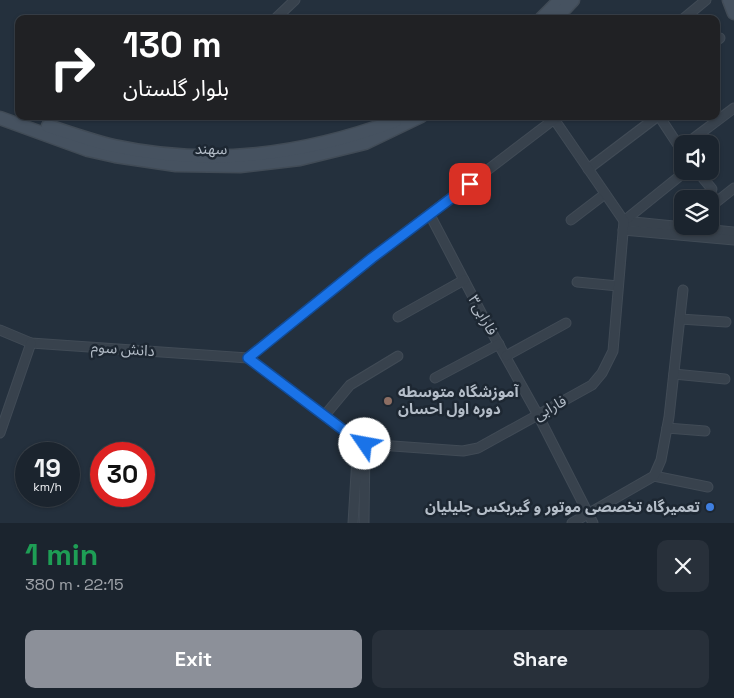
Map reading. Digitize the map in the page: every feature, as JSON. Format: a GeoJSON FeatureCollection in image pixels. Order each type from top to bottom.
{"type":"FeatureCollection","features":[{"type":"Feature","properties":{"kind":"street"},"geometry":{"type":"LineString","coordinates":[[279,15],[295,0]]}},
{"type":"Feature","properties":{"kind":"street"},"geometry":{"type":"LineString","coordinates":[[545,15],[560,0]]}},
{"type":"Feature","properties":{"kind":"street"},"geometry":{"type":"LineString","coordinates":[[559,15],[573,0]]}},
{"type":"Feature","properties":{"kind":"street"},"geometry":{"type":"LineString","coordinates":[[688,15],[706,0]]}},
{"type":"Feature","properties":{"kind":"street"},"geometry":{"type":"LineString","coordinates":[[729,0],[734,13]]}},
{"type":"Feature","properties":{"kind":"street"},"geometry":{"type":"LineString","coordinates":[[720,119],[734,108]]}},
{"type":"Feature","properties":{"kind":"street","name":"سهند"},"geometry":{"type":"LineString","coordinates":[[0,109],[15,115]]}},
{"type":"Feature","properties":{"kind":"street","name":"سهند"},"geometry":{"type":"LineString","coordinates":[[0,118],[88,150],[115,156],[176,165],[240,166],[300,158],[365,143],[413,120]]}},
{"type":"Feature","properties":{"kind":"street","name":"سهند"},"geometry":{"type":"LineString","coordinates":[[32,120],[113,146],[189,157],[242,156],[312,146],[362,133],[394,120]]}},
{"type":"Feature","properties":{"kind":"street"},"geometry":{"type":"LineString","coordinates":[[361,443],[248,358],[553,120]]}},
{"type":"Feature","properties":{"kind":"street"},"geometry":{"type":"LineString","coordinates":[[557,120],[623,225]]}},
{"type":"Feature","properties":{"kind":"street"},"geometry":{"type":"LineString","coordinates":[[588,169],[653,120]]}},
{"type":"Feature","properties":{"kind":"street"},"geometry":{"type":"LineString","coordinates":[[661,120],[674,136]]}},
{"type":"Feature","properties":{"kind":"street"},"geometry":{"type":"LineString","coordinates":[[700,135],[719,120]]}},
{"type":"Feature","properties":{"kind":"street"},"geometry":{"type":"LineString","coordinates":[[623,225],[676,180]]}},
{"type":"Feature","properties":{"kind":"street"},"geometry":{"type":"LineString","coordinates":[[704,180],[712,189]]}},
{"type":"Feature","properties":{"kind":"street"},"geometry":{"type":"LineString","coordinates":[[719,200],[734,188]]}},
{"type":"Feature","properties":{"kind":"street"},"geometry":{"type":"LineString","coordinates":[[571,220],[605,194]]}},
{"type":"Feature","properties":{"kind":"street","name":"فارابی۳"},"geometry":{"type":"LineString","coordinates":[[430,215],[538,415],[593,523]]}},
{"type":"Feature","properties":{"kind":"street"},"geometry":{"type":"LineString","coordinates":[[623,225],[674,227]]}},
{"type":"Feature","properties":{"kind":"street"},"geometry":{"type":"LineString","coordinates":[[623,225],[734,240]]}},
{"type":"Feature","properties":{"kind":"street","name":"فارابی"},"geometry":{"type":"LineString","coordinates":[[361,443],[463,451],[478,448],[592,385],[602,373],[612,351],[623,225]]}},
{"type":"Feature","properties":{"kind":"street"},"geometry":{"type":"LineString","coordinates":[[719,230],[734,232]]}},
{"type":"Feature","properties":{"kind":"street"},"geometry":{"type":"LineString","coordinates":[[398,317],[464,280]]}},
{"type":"Feature","properties":{"kind":"street"},"geometry":{"type":"LineString","coordinates":[[577,282],[618,286]]}},
{"type":"Feature","properties":{"kind":"street"},"geometry":{"type":"LineString","coordinates":[[572,523],[654,476],[661,460],[667,428],[683,290]]}},
{"type":"Feature","properties":{"kind":"street"},"geometry":{"type":"LineString","coordinates":[[680,319],[726,322]]}},
{"type":"Feature","properties":{"kind":"street"},"geometry":{"type":"LineString","coordinates":[[506,356],[566,323]]}},
{"type":"Feature","properties":{"kind":"street","name":"دانش سوم"},"geometry":{"type":"LineString","coordinates":[[0,330],[31,343],[248,358]]}},
{"type":"Feature","properties":{"kind":"street"},"geometry":{"type":"LineString","coordinates":[[0,433],[31,343]]}},
{"type":"Feature","properties":{"kind":"street"},"geometry":{"type":"LineString","coordinates":[[435,378],[499,344]]}},
{"type":"Feature","properties":{"kind":"street"},"geometry":{"type":"LineString","coordinates":[[324,415],[350,384],[398,356]]}},
{"type":"Feature","properties":{"kind":"street"},"geometry":{"type":"LineString","coordinates":[[674,374],[725,379]]}},
{"type":"Feature","properties":{"kind":"street"},"geometry":{"type":"LineString","coordinates":[[667,428],[705,431]]}},
{"type":"Feature","properties":{"kind":"street"},"geometry":{"type":"LineString","coordinates":[[353,523],[361,443]]}},
{"type":"Feature","properties":{"kind":"street"},"geometry":{"type":"LineString","coordinates":[[361,443],[364,523]]}},
{"type":"Feature","properties":{"kind":"street"},"geometry":{"type":"LineString","coordinates":[[654,476],[708,487]]}},
{"type":"Feature","properties":{"kind":"place","name":"آموزشگاه متوسطه دوره اول احسان"},"geometry":{"type":"Point","coordinates":[388,401]}},
{"type":"Feature","properties":{"kind":"place","name":"تعمیرگاه تخصصی موتور و گیربکس جلیلیان"},"geometry":{"type":"Point","coordinates":[710,507]}},
{"type":"Feature","properties":{"kind":"route"},"geometry":{"type":"LineString","coordinates":[[365,444],[358,441],[248,358],[372,258],[470,184]]}}]}
